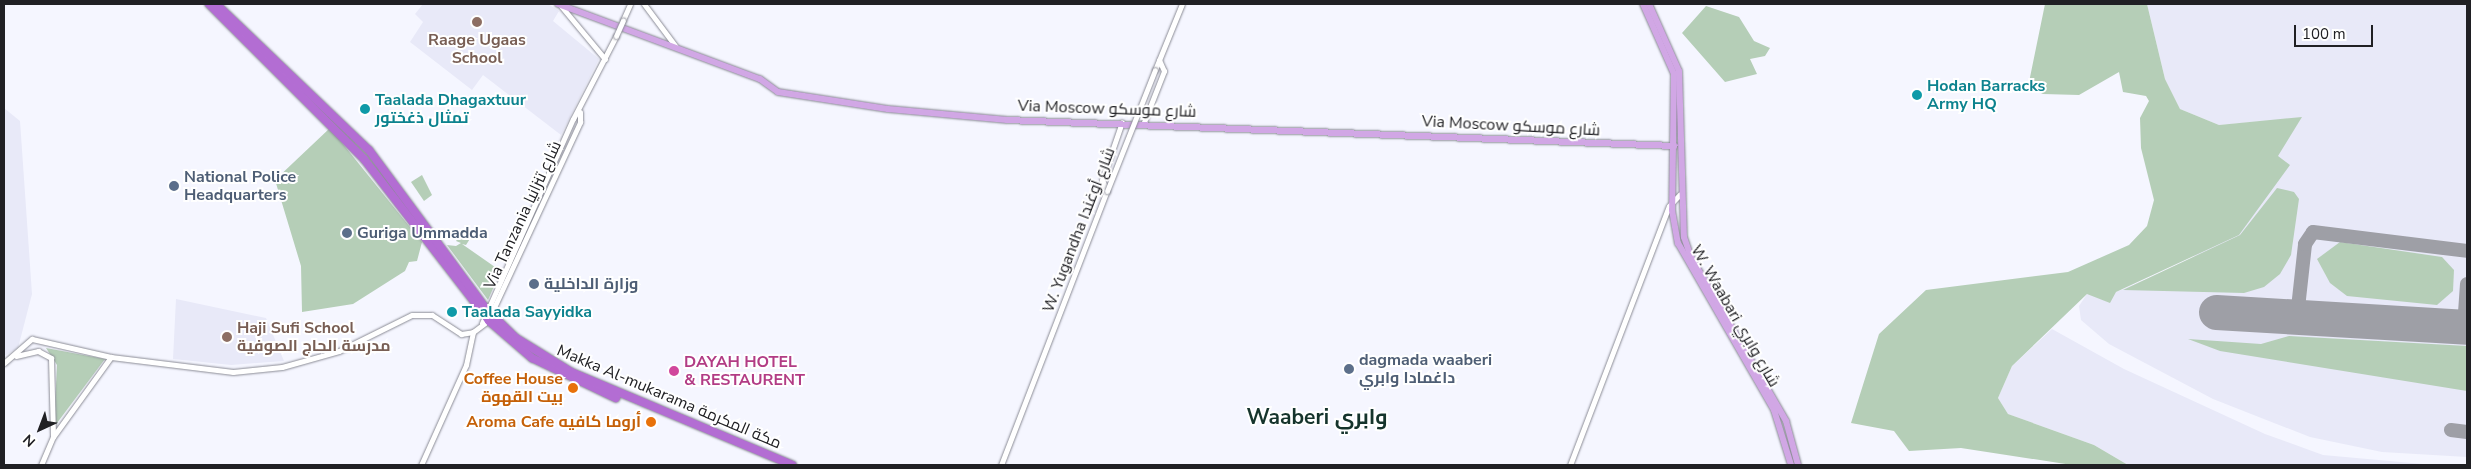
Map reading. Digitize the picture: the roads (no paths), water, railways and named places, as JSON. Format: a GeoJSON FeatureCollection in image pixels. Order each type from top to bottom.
{"type":"FeatureCollection","features":[{"type":"Feature","properties":{"kind":"highway"},"geometry":{"type":"LineString","coordinates":[[213,5],[346,126],[381,166],[436,249]]}},
{"type":"Feature","properties":{"kind":"highway"},"geometry":{"type":"LineString","coordinates":[[213,5],[342,134],[436,249],[487,317]]}},
{"type":"Feature","properties":{"kind":"highway"},"geometry":{"type":"LineString","coordinates":[[342,134],[346,126]]}},
{"type":"Feature","properties":{"kind":"highway","name":"Makka Al-mukarama مكة المكرمة"},"geometry":{"type":"LineString","coordinates":[[487,317],[516,347],[547,367],[780,465]]}},
{"type":"Feature","properties":{"kind":"highway","name":"Makka Al-mukarama مكة المكرمة"},"geometry":{"type":"LineString","coordinates":[[487,317],[553,364],[792,465]]}},
{"type":"Feature","properties":{"kind":"main road","name":"W. Waabari شارع وابري"},"geometry":{"type":"LineString","coordinates":[[1643,4],[1674,74],[1674,146],[1677,196],[1674,229],[1683,258],[1774,410],[1791,465]]}},
{"type":"Feature","properties":{"kind":"main road"},"geometry":{"type":"LineString","coordinates":[[1649,4],[1679,71],[1677,196]]}},
{"type":"Feature","properties":{"kind":"main road","name":"Via Moscow شارع موسكو"},"geometry":{"type":"LineString","coordinates":[[559,5],[760,79],[788,95],[967,117],[1144,122],[1674,146]]}},
{"type":"Feature","properties":{"kind":"main road","name":"W. Waabari شارع وابري"},"geometry":{"type":"LineString","coordinates":[[1677,196],[1691,257],[1786,421],[1798,465]]}},
{"type":"Feature","properties":{"kind":"street","name":"Via Tanzania شارع تنزانيا"},"geometry":{"type":"LineString","coordinates":[[473,332],[487,317],[549,180],[580,122],[580,112],[630,4]]}},
{"type":"Feature","properties":{"kind":"street"},"geometry":{"type":"LineString","coordinates":[[644,4],[677,48]]}},
{"type":"Feature","properties":{"kind":"street","name":"W. Yugandha شارع أوغندا"},"geometry":{"type":"LineString","coordinates":[[1001,465],[1182,4]]}},
{"type":"Feature","properties":{"kind":"street"},"geometry":{"type":"LineString","coordinates":[[559,5],[605,59]]}},
{"type":"Feature","properties":{"kind":"street"},"geometry":{"type":"LineString","coordinates":[[1144,122],[1164,71],[1159,60]]}},
{"type":"Feature","properties":{"kind":"street"},"geometry":{"type":"LineString","coordinates":[[1107,191],[1102,180],[1122,122]]}},
{"type":"Feature","properties":{"kind":"street"},"geometry":{"type":"LineString","coordinates":[[1570,465],[1677,196]]}},
{"type":"Feature","properties":{"kind":"street"},"geometry":{"type":"LineString","coordinates":[[16,356],[32,338],[111,357],[233,372],[282,367],[339,351],[412,315],[432,314],[460,334],[473,332],[466,365],[421,465]]}},
{"type":"Feature","properties":{"kind":"street"},"geometry":{"type":"LineString","coordinates":[[4,363],[16,356],[38,351],[50,358],[53,437]]}},
{"type":"Feature","properties":{"kind":"street"},"geometry":{"type":"LineString","coordinates":[[42,465],[53,437],[111,357]]}},
{"type":"Feature","properties":{"kind":"place","name":"Raage Ugaas School"},"geometry":{"type":"Point","coordinates":[477,22]}},
{"type":"Feature","properties":{"kind":"place","name":"Hodan Barracks Army HQ"},"geometry":{"type":"Point","coordinates":[1917,95]}},
{"type":"Feature","properties":{"kind":"place","name":"Taalada Dhagaxtuur تمثال ذغختور"},"geometry":{"type":"Point","coordinates":[365,109]}},
{"type":"Feature","properties":{"kind":"place","name":"National Police Headquarters"},"geometry":{"type":"Point","coordinates":[174,186]}},
{"type":"Feature","properties":{"kind":"place","name":"Guriga Ummadda"},"geometry":{"type":"Point","coordinates":[347,233]}},
{"type":"Feature","properties":{"kind":"place","name":"وزارة الداخلية"},"geometry":{"type":"Point","coordinates":[534,284]}},
{"type":"Feature","properties":{"kind":"place","name":"Taalada Sayyidka"},"geometry":{"type":"Point","coordinates":[452,312]}},
{"type":"Feature","properties":{"kind":"place","name":"Haji Sufi School مدرسة الحاج الصوفية"},"geometry":{"type":"Point","coordinates":[227,337]}},
{"type":"Feature","properties":{"kind":"place","name":"dagmada waaberi داغمادا وابري"},"geometry":{"type":"Point","coordinates":[1349,369]}},
{"type":"Feature","properties":{"kind":"place","name":"DAYAH HOTEL & RESTAURENT"},"geometry":{"type":"Point","coordinates":[674,371]}},
{"type":"Feature","properties":{"kind":"place","name":"Coffee House بيت القهوة"},"geometry":{"type":"Point","coordinates":[573,388]}},
{"type":"Feature","properties":{"kind":"place","name":"Aroma Cafe أروما كافيه"},"geometry":{"type":"Point","coordinates":[651,422]}},
{"type":"Feature","properties":{"kind":"district","name":"Waaberi وابري"},"geometry":{"type":"Point","coordinates":[1317,417]}}]}
